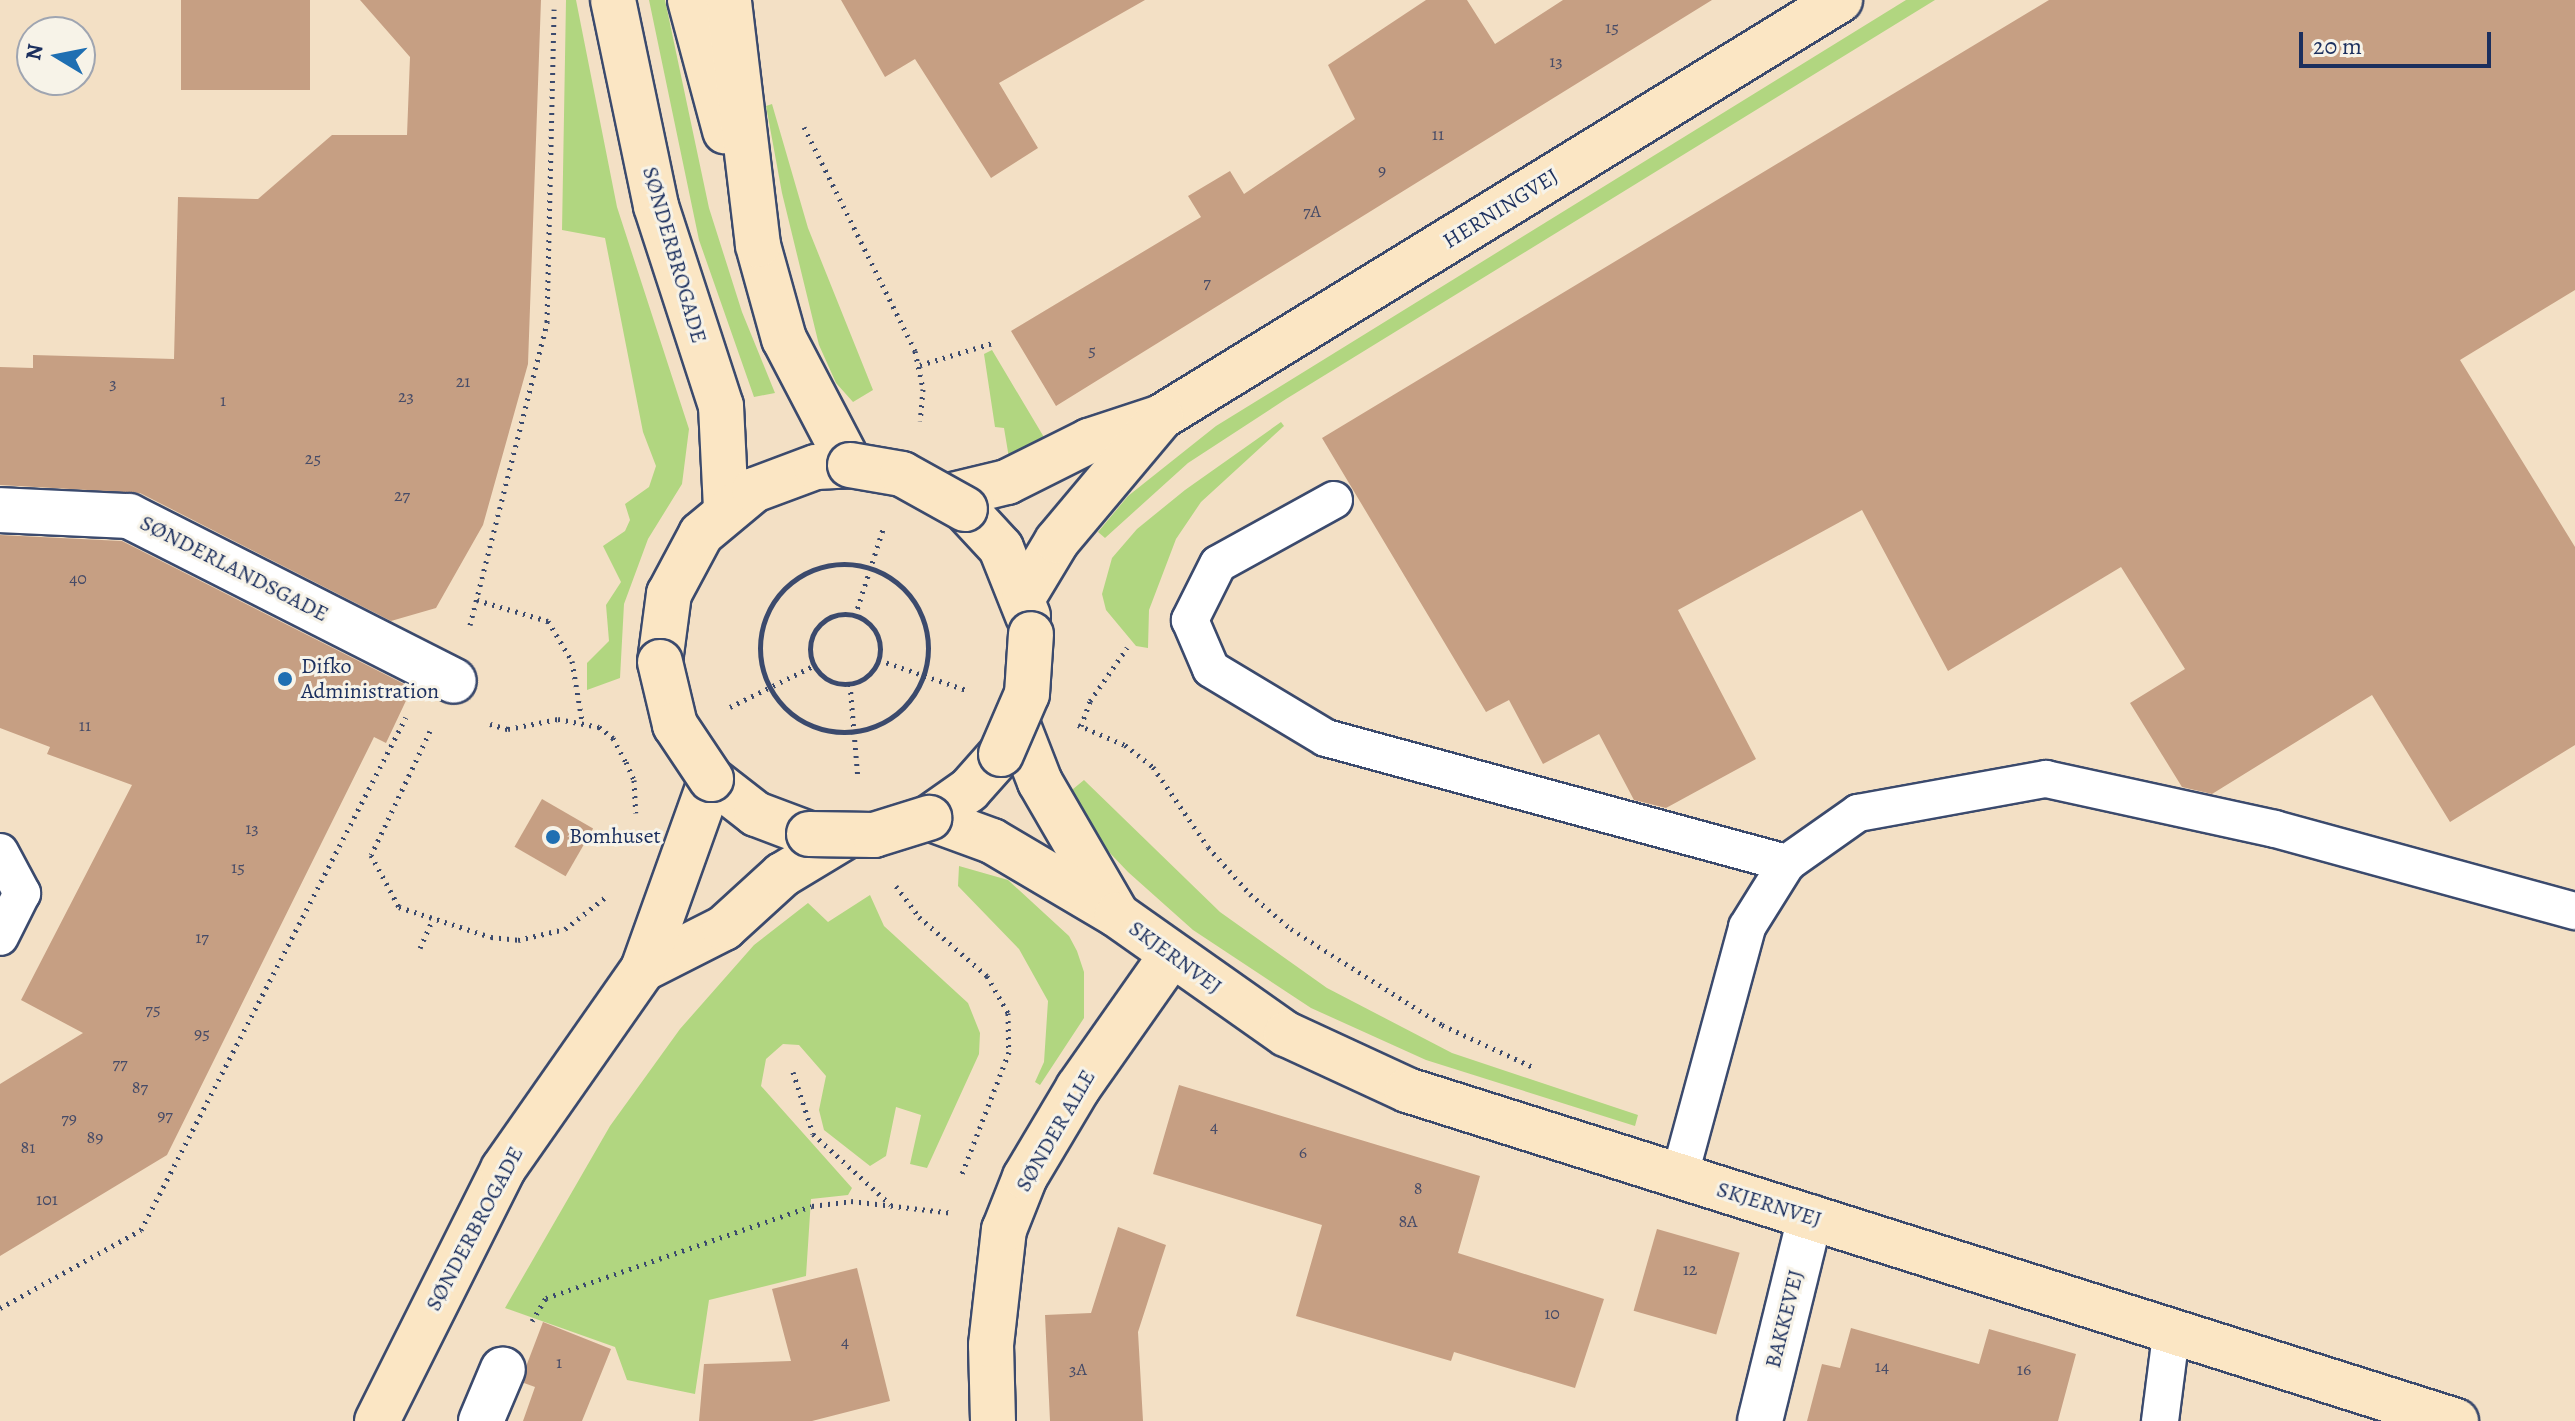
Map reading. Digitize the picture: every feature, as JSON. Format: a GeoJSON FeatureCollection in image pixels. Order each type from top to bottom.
{"type":"FeatureCollection","features":[{"type":"Feature","properties":{"kind":"street","name":"SØNDERBROGADE"},"geometry":{"type":"LineString","coordinates":[[613,0],[656,206],[721,406],[726,509]]}},
{"type":"Feature","properties":{"kind":"street"},"geometry":{"type":"LineString","coordinates":[[690,0],[784,339],[850,465]]}},
{"type":"Feature","properties":{"kind":"street"},"geometry":{"type":"LineString","coordinates":[[729,0],[758,245]]}},
{"type":"Feature","properties":{"kind":"street","name":"HERNINGVEJ"},"geometry":{"type":"LineString","coordinates":[[962,500],[1089,441],[1161,417],[1840,0]]}},
{"type":"Feature","properties":{"kind":"street","name":"HERNINGVEJ"},"geometry":{"type":"LineString","coordinates":[[1027,615],[1057,541],[1161,417]]}},
{"type":"Feature","properties":{"kind":"street"},"geometry":{"type":"LineString","coordinates":[[850,465],[902,474],[962,500],[1001,548],[1027,615],[1027,694],[1016,747],[969,790],[929,818],[902,828],[822,841],[756,814],[711,779],[675,725],[660,662],[669,594],[682,562],[726,509],[784,476],[850,465]]}},
{"type":"Feature","properties":{"kind":"street","name":"SØNDERLANDSGADE"},"geometry":{"type":"LineString","coordinates":[[0,510],[129,516],[442,675]]}},
{"type":"Feature","properties":{"kind":"street","name":"SKJERNVEJ"},"geometry":{"type":"LineString","coordinates":[[1016,747],[1117,915]]}},
{"type":"Feature","properties":{"kind":"street","name":"SØNDERBROGADE"},"geometry":{"type":"LineString","coordinates":[[377,1421],[503,1169],[643,969],[711,779]]}},
{"type":"Feature","properties":{"kind":"street","name":"SKJERNVEJ"},"geometry":{"type":"LineString","coordinates":[[929,818],[992,841],[1117,915],[1170,957],[1286,1034],[1352,1068],[1679,1178],[1810,1217],[2171,1335],[2456,1421]]}},
{"type":"Feature","properties":{"kind":"street","name":"SØNDERBROGADE"},"geometry":{"type":"LineString","coordinates":[[643,969],[724,928],[822,841]]}},
{"type":"Feature","properties":{"kind":"street","name":"SØNDER ALLE"},"geometry":{"type":"LineString","coordinates":[[993,1421],[991,1345],[1004,1230],[1025,1177],[1078,1088],[1170,957]]}},
{"type":"Feature","properties":{"kind":"street","name":"BAKKEVEJ"},"geometry":{"type":"LineString","coordinates":[[1760,1421],[1810,1217]]}},
{"type":"Feature","properties":{"kind":"street"},"geometry":{"type":"LineString","coordinates":[[481,1421],[503,1369]]}},
{"type":"Feature","properties":{"kind":"lane"},"geometry":{"type":"LineString","coordinates":[[1334,500],[1218,564],[1190,620],[1211,669],[1326,738],[1787,863]]}},
{"type":"Feature","properties":{"kind":"lane"},"geometry":{"type":"LineString","coordinates":[[1679,1178],[1747,927],[1787,863],[1858,813],[2046,779],[2275,829],[2575,911]]}},
{"type":"Feature","properties":{"kind":"lane"},"geometry":{"type":"LineString","coordinates":[[0,852],[22,893],[0,937]]}},
{"type":"Feature","properties":{"kind":"lane"},"geometry":{"type":"LineString","coordinates":[[2160,1421],[2171,1335]]}},
{"type":"Feature","properties":{"kind":"path"},"geometry":{"type":"LineString","coordinates":[[0,1308],[141,1230],[442,675],[477,600],[547,322],[555,0]]}},
{"type":"Feature","properties":{"kind":"path"},"geometry":{"type":"LineString","coordinates":[[802,123],[920,365],[919,427]]}},
{"type":"Feature","properties":{"kind":"path"},"geometry":{"type":"LineString","coordinates":[[920,365],[996,342]]}},
{"type":"Feature","properties":{"kind":"path"},"geometry":{"type":"LineString","coordinates":[[855,616],[888,515]]}},
{"type":"Feature","properties":{"kind":"path"},"geometry":{"type":"LineString","coordinates":[[851,564],[870,568],[902,588],[924,620],[928,638],[924,676],[895,715],[852,733],[803,722],[768,686],[761,667],[762,628],[780,593],[812,570],[851,564]]}},
{"type":"Feature","properties":{"kind":"path"},"geometry":{"type":"LineString","coordinates":[[477,600],[548,621],[572,661],[582,721]]}},
{"type":"Feature","properties":{"kind":"path"},"geometry":{"type":"LineString","coordinates":[[834,616],[855,616],[876,633],[879,660],[867,676],[850,684],[830,681],[815,665],[811,646],[818,627],[834,616]]}},
{"type":"Feature","properties":{"kind":"path"},"geometry":{"type":"LineString","coordinates":[[1081,726],[1090,701],[1127,648]]}},
{"type":"Feature","properties":{"kind":"path"},"geometry":{"type":"LineString","coordinates":[[879,660],[979,694]]}},
{"type":"Feature","properties":{"kind":"path"},"geometry":{"type":"LineString","coordinates":[[768,686],[815,665]]}},
{"type":"Feature","properties":{"kind":"path"},"geometry":{"type":"LineString","coordinates":[[442,675],[371,855],[399,907],[491,937],[541,936],[589,914],[616,885]]}},
{"type":"Feature","properties":{"kind":"path"},"geometry":{"type":"LineString","coordinates":[[850,684],[859,786]]}},
{"type":"Feature","properties":{"kind":"path"},"geometry":{"type":"LineString","coordinates":[[532,725],[558,719],[582,721],[613,738],[634,780],[636,825]]}},
{"type":"Feature","properties":{"kind":"path"},"geometry":{"type":"LineString","coordinates":[[1066,722],[1125,745],[1153,767],[1208,847],[1250,894],[1291,929],[1442,1025],[1544,1071]]}},
{"type":"Feature","properties":{"kind":"path"},"geometry":{"type":"LineString","coordinates":[[889,870],[905,902],[987,976],[1008,1013],[1009,1052],[957,1188]]}},
{"type":"Feature","properties":{"kind":"path"},"geometry":{"type":"LineString","coordinates":[[420,948],[433,919]]}},
{"type":"Feature","properties":{"kind":"path"},"geometry":{"type":"LineString","coordinates":[[793,1072],[813,1134],[892,1206]]}},
{"type":"Feature","properties":{"kind":"path"},"geometry":{"type":"LineString","coordinates":[[949,1226],[954,1200]]}},
{"type":"Feature","properties":{"kind":"path"},"geometry":{"type":"LineString","coordinates":[[503,1369],[546,1298],[812,1206],[851,1201],[952,1212],[1004,1230]]}},
{"type":"Feature","properties":{"kind":"green space"},"geometry":{"type":"Polygon","coordinates":[[[566,0],[576,0],[617,207],[689,429],[682,484],[648,539],[624,604],[620,678],[587,690],[587,663],[609,641],[606,605],[621,582],[603,546],[625,531],[630,520],[625,504],[649,487],[656,466],[643,432],[605,238],[562,230],[566,0]]]}},
{"type":"Feature","properties":{"kind":"green space"},"geometry":{"type":"Polygon","coordinates":[[[649,0],[665,0],[709,208],[742,312],[775,393],[754,397],[699,240],[649,0]]]}},
{"type":"Feature","properties":{"kind":"green space"},"geometry":{"type":"Polygon","coordinates":[[[1906,0],[1935,0],[1286,399],[1188,463],[1105,538],[1098,532],[1128,496],[1216,426],[1906,0]]]}},
{"type":"Feature","properties":{"kind":"green space"},"geometry":{"type":"Polygon","coordinates":[[[772,104],[808,228],[873,390],[853,402],[836,383],[819,345],[782,193],[766,106],[772,104]]]}},
{"type":"Feature","properties":{"kind":"green space"},"geometry":{"type":"Polygon","coordinates":[[[992,350],[1048,444],[1009,458],[1004,428],[995,427],[984,354],[992,350]]]}},
{"type":"Feature","properties":{"kind":"green space"},"geometry":{"type":"Polygon","coordinates":[[[1281,422],[1284,426],[1201,502],[1176,539],[1149,610],[1148,648],[1136,646],[1106,610],[1102,594],[1112,558],[1137,529],[1185,490],[1281,422]]]}},
{"type":"Feature","properties":{"kind":"green space"},"geometry":{"type":"Polygon","coordinates":[[[1084,780],[1220,912],[1327,988],[1452,1053],[1638,1115],[1635,1126],[1426,1060],[1311,1008],[1193,930],[1128,872],[1089,831],[1067,794],[1084,780]]]}},
{"type":"Feature","properties":{"kind":"green space"},"geometry":{"type":"Polygon","coordinates":[[[959,866],[1008,880],[1069,936],[1077,951],[1084,972],[1084,1018],[1040,1085],[1035,1082],[1044,1062],[1048,1001],[1019,949],[958,886],[959,866]]]}},
{"type":"Feature","properties":{"kind":"green space"},"geometry":{"type":"Polygon","coordinates":[[[870,895],[884,926],[968,1003],[980,1033],[979,1054],[927,1168],[910,1164],[921,1115],[896,1107],[886,1156],[870,1166],[824,1130],[819,1110],[826,1076],[799,1045],[783,1044],[766,1059],[761,1086],[852,1188],[848,1195],[811,1199],[806,1276],[709,1300],[695,1394],[627,1380],[615,1347],[505,1308],[610,1126],[680,1029],[754,945],[808,903],[828,922],[870,895]]]}},
{"type":"Feature","properties":{"kind":"building"},"geometry":{"type":"Polygon","coordinates":[[[181,0],[310,0],[310,90],[181,90],[181,0]]]}},
{"type":"Feature","properties":{"kind":"building"},"geometry":{"type":"Polygon","coordinates":[[[360,0],[541,0],[528,364],[483,525],[436,608],[391,621],[140,493],[0,485],[0,367],[33,368],[33,355],[174,359],[178,197],[258,199],[332,135],[407,135],[410,57],[360,0]]]}},
{"type":"Feature","properties":{"kind":"building"},"geometry":{"type":"Polygon","coordinates":[[[841,0],[1145,0],[999,83],[1038,148],[991,178],[915,59],[885,77],[841,0]]]}},
{"type":"Feature","properties":{"kind":"building"},"geometry":{"type":"Polygon","coordinates":[[[1426,0],[1467,0],[1495,44],[1563,0],[1712,0],[1056,406],[1011,331],[1201,217],[1188,196],[1230,171],[1244,194],[1355,119],[1328,65],[1426,0]]]}},
{"type":"Feature","properties":{"kind":"building"},"geometry":{"type":"Polygon","coordinates":[[[2049,0],[2575,0],[2575,290],[2460,360],[2575,547],[2575,745],[2450,822],[2372,695],[2212,794],[2182,787],[2130,703],[2185,669],[2121,567],[1948,671],[1862,510],[1678,610],[1756,759],[1666,808],[1634,800],[1599,734],[1543,764],[1509,700],[1486,712],[1322,438],[2049,0]]]}},
{"type":"Feature","properties":{"kind":"building"},"geometry":{"type":"Polygon","coordinates":[[[0,535],[122,541],[412,688],[386,743],[374,737],[167,1155],[0,1256],[0,1084],[83,1033],[21,1000],[132,785],[47,754],[50,747],[0,728],[0,535]]]}},
{"type":"Feature","properties":{"kind":"building","name":"Bomhuset"},"geometry":{"type":"Polygon","coordinates":[[[542,799],[593,828],[566,876],[514,847],[542,799]]]}},
{"type":"Feature","properties":{"kind":"building"},"geometry":{"type":"Polygon","coordinates":[[[1179,1085],[1480,1176],[1458,1253],[1604,1299],[1575,1388],[1454,1352],[1451,1361],[1296,1316],[1322,1225],[1153,1174],[1179,1085]]]}},
{"type":"Feature","properties":{"kind":"building"},"geometry":{"type":"Polygon","coordinates":[[[1118,1227],[1166,1245],[1138,1332],[1143,1421],[1050,1421],[1045,1315],[1091,1313],[1118,1227]]]}},
{"type":"Feature","properties":{"kind":"building"},"geometry":{"type":"Polygon","coordinates":[[[1657,1229],[1740,1253],[1716,1334],[1634,1311],[1657,1229]]]}},
{"type":"Feature","properties":{"kind":"building"},"geometry":{"type":"Polygon","coordinates":[[[857,1268],[890,1401],[812,1421],[699,1421],[704,1364],[791,1361],[772,1289],[857,1268]]]}},
{"type":"Feature","properties":{"kind":"building"},"geometry":{"type":"Polygon","coordinates":[[[543,1322],[611,1349],[582,1421],[523,1421],[535,1387],[524,1383],[527,1364],[543,1322]]]}},
{"type":"Feature","properties":{"kind":"building"},"geometry":{"type":"Polygon","coordinates":[[[1851,1328],[1979,1364],[1989,1329],[2076,1354],[2058,1421],[1807,1421],[1822,1364],[1840,1368],[1851,1328]]]}},
{"type":"Feature","properties":{"kind":"place","name":"Difko Administration"},"geometry":{"type":"Point","coordinates":[285,679]}},
{"type":"Feature","properties":{"kind":"place","name":"Bomhuset"},"geometry":{"type":"Point","coordinates":[553,837]}}]}
